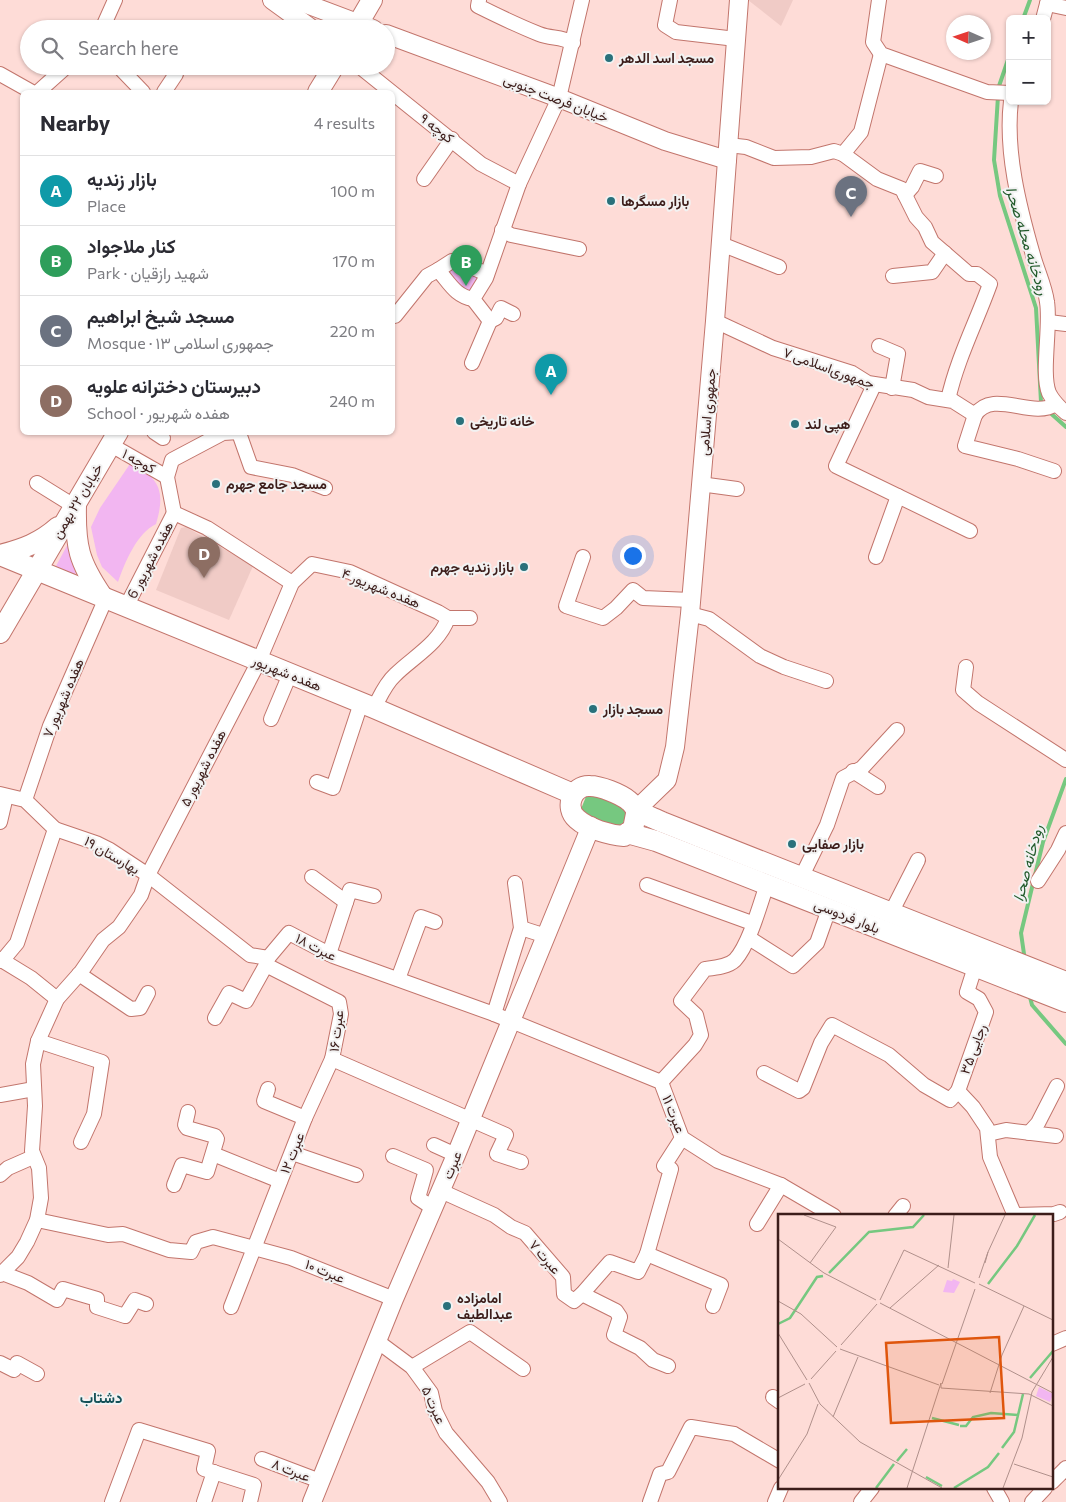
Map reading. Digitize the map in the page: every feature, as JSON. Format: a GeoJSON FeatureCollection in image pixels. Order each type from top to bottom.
{"type":"FeatureCollection","features":[{"type":"Feature","properties":{"kind":"main road"},"geometry":{"type":"LineString","coordinates":[[365,20],[372,0]]}},
{"type":"Feature","properties":{"kind":"main road"},"geometry":{"type":"LineString","coordinates":[[319,90],[328,75]]}},
{"type":"Feature","properties":{"kind":"main road","name":"خیابان ۲۲ بهمن"},"geometry":{"type":"LineString","coordinates":[[0,633],[114,439]]}},
{"type":"Feature","properties":{"kind":"main road"},"geometry":{"type":"LineString","coordinates":[[0,555],[46,538],[72,510]]}},
{"type":"Feature","properties":{"kind":"main road"},"geometry":{"type":"LineString","coordinates":[[72,510],[75,537],[84,569],[104,598]]}},
{"type":"Feature","properties":{"kind":"main road","name":"هفده شهریور"},"geometry":{"type":"LineString","coordinates":[[0,555],[367,706],[573,794]]}},
{"type":"Feature","properties":{"kind":"main road","name":"بلوار فردوسی"},"geometry":{"type":"LineString","coordinates":[[1066,982],[801,878],[637,809],[629,800],[590,786],[580,787],[573,794],[570,810],[577,819],[591,826],[614,835],[624,836],[627,833],[656,841],[1066,1002]]}},
{"type":"Feature","properties":{"kind":"main road"},"geometry":{"type":"LineString","coordinates":[[627,833],[633,829],[637,809]]}},
{"type":"Feature","properties":{"kind":"street"},"geometry":{"type":"LineString","coordinates":[[106,20],[115,0]]}},
{"type":"Feature","properties":{"kind":"street"},"geometry":{"type":"LineString","coordinates":[[272,0],[300,20]]}},
{"type":"Feature","properties":{"kind":"street"},"geometry":{"type":"LineString","coordinates":[[296,0],[345,20]]}},
{"type":"Feature","properties":{"kind":"street"},"geometry":{"type":"LineString","coordinates":[[479,0],[478,6],[492,13],[538,34],[550,38],[560,36],[573,43]]}},
{"type":"Feature","properties":{"kind":"street"},"geometry":{"type":"LineString","coordinates":[[472,298],[487,274],[519,184],[559,98],[582,0]]}},
{"type":"Feature","properties":{"kind":"street"},"geometry":{"type":"LineString","coordinates":[[670,0],[665,25],[676,32],[736,39]]}},
{"type":"Feature","properties":{"kind":"street","name":"جمهوری اسلامی"},"geometry":{"type":"LineString","coordinates":[[637,809],[667,780],[675,747],[690,607],[715,321],[739,0]]}},
{"type":"Feature","properties":{"kind":"street"},"geometry":{"type":"LineString","coordinates":[[879,0],[873,42],[881,54],[988,92],[1006,94]]}},
{"type":"Feature","properties":{"kind":"street"},"geometry":{"type":"LineString","coordinates":[[1044,15],[1048,2],[1066,8]]}},
{"type":"Feature","properties":{"kind":"street","name":"خیابان فرصت جنوبی"},"geometry":{"type":"LineString","coordinates":[[395,37],[559,98],[665,141],[728,153]]}},
{"type":"Feature","properties":{"kind":"street"},"geometry":{"type":"LineString","coordinates":[[843,154],[861,132],[881,54]]}},
{"type":"Feature","properties":{"kind":"street"},"geometry":{"type":"LineString","coordinates":[[0,74],[28,90]]}},
{"type":"Feature","properties":{"kind":"street"},"geometry":{"type":"LineString","coordinates":[[40,90],[57,75]]}},
{"type":"Feature","properties":{"kind":"street"},"geometry":{"type":"LineString","coordinates":[[127,75],[141,90]]}},
{"type":"Feature","properties":{"kind":"street"},"geometry":{"type":"LineString","coordinates":[[165,90],[175,75]]}},
{"type":"Feature","properties":{"kind":"street","name":"کوچه ۹"},"geometry":{"type":"LineString","coordinates":[[370,75],[390,90]]}},
{"type":"Feature","properties":{"kind":"street","name":"کوچه ۹"},"geometry":{"type":"LineString","coordinates":[[395,94],[481,164],[519,184]]}},
{"type":"Feature","properties":{"kind":"street"},"geometry":{"type":"LineString","coordinates":[[1010,105],[1009,115],[1011,154],[1026,229],[1047,300],[1049,322],[1047,354],[1048,391],[1053,409],[990,404],[980,406],[975,415],[965,446],[1018,459],[1054,471]]}},
{"type":"Feature","properties":{"kind":"street"},"geometry":{"type":"LineString","coordinates":[[424,179],[452,139]]}},
{"type":"Feature","properties":{"kind":"street"},"geometry":{"type":"LineString","coordinates":[[728,153],[746,147],[774,158],[811,157],[834,151],[843,154],[877,179],[902,189],[916,217],[926,227],[932,242],[969,274],[978,274],[990,284],[975,325],[958,359],[948,400]]}},
{"type":"Feature","properties":{"kind":"street"},"geometry":{"type":"LineString","coordinates":[[905,195],[912,187],[920,171],[936,176]]}},
{"type":"Feature","properties":{"kind":"street"},"geometry":{"type":"LineString","coordinates":[[502,230],[511,235],[579,249]]}},
{"type":"Feature","properties":{"kind":"street"},"geometry":{"type":"LineString","coordinates":[[721,244],[779,267]]}},
{"type":"Feature","properties":{"kind":"street"},"geometry":{"type":"LineString","coordinates":[[893,276],[932,272],[945,253]]}},
{"type":"Feature","properties":{"kind":"street"},"geometry":{"type":"LineString","coordinates":[[395,316],[427,276],[452,261],[462,263],[487,274]]}},
{"type":"Feature","properties":{"kind":"street"},"geometry":{"type":"LineString","coordinates":[[438,270],[462,297],[472,298],[490,321]]}},
{"type":"Feature","properties":{"kind":"street"},"geometry":{"type":"LineString","coordinates":[[472,363],[490,321],[496,318],[501,308],[513,314]]}},
{"type":"Feature","properties":{"kind":"street","name":"جمهوری‌اسلامی ۷"},"geometry":{"type":"LineString","coordinates":[[715,321],[773,348],[852,373],[874,384],[913,390],[928,397],[953,400],[975,415]]}},
{"type":"Feature","properties":{"kind":"street"},"geometry":{"type":"LineString","coordinates":[[1049,322],[1066,324]]}},
{"type":"Feature","properties":{"kind":"street"},"geometry":{"type":"LineString","coordinates":[[879,346],[898,354],[892,388]]}},
{"type":"Feature","properties":{"kind":"street"},"geometry":{"type":"LineString","coordinates":[[874,384],[836,466],[970,531]]}},
{"type":"Feature","properties":{"kind":"street"},"geometry":{"type":"LineString","coordinates":[[219,435],[172,460],[167,477],[174,512],[208,528],[292,583]]}},
{"type":"Feature","properties":{"kind":"street"},"geometry":{"type":"LineString","coordinates":[[240,435],[251,467],[292,475],[325,488]]}},
{"type":"Feature","properties":{"kind":"street","name":"کوچه ۱"},"geometry":{"type":"LineString","coordinates":[[114,439],[167,477]]}},
{"type":"Feature","properties":{"kind":"street"},"geometry":{"type":"LineString","coordinates":[[37,483],[72,510]]}},
{"type":"Feature","properties":{"kind":"street"},"geometry":{"type":"LineString","coordinates":[[700,484],[737,489]]}},
{"type":"Feature","properties":{"kind":"street"},"geometry":{"type":"LineString","coordinates":[[876,557],[898,496]]}},
{"type":"Feature","properties":{"kind":"street","name":"هفده شهریور 6"},"geometry":{"type":"LineString","coordinates":[[126,607],[174,512]]}},
{"type":"Feature","properties":{"kind":"street"},"geometry":{"type":"LineString","coordinates":[[583,557],[566,606],[603,618],[616,608],[633,590],[643,598],[690,607],[760,656],[784,668],[826,681]]}},
{"type":"Feature","properties":{"kind":"street","name":"هفده شهریور ۴"},"geometry":{"type":"LineString","coordinates":[[259,661],[292,583],[312,564],[340,570],[448,618],[470,618]]}},
{"type":"Feature","properties":{"kind":"street","name":"هفده شهریور ۷"},"geometry":{"type":"LineString","coordinates":[[25,800],[50,726],[104,598]]}},
{"type":"Feature","properties":{"kind":"street"},"geometry":{"type":"LineString","coordinates":[[317,782],[333,788],[367,706],[393,676],[430,645],[444,628],[448,618]]}},
{"type":"Feature","properties":{"kind":"street","name":"هفده شهریور ۵"},"geometry":{"type":"LineString","coordinates":[[1,1274],[18,1257],[37,1220],[42,1198],[39,1168],[32,1151],[33,1064],[38,1041],[57,999],[79,974],[103,940],[119,927],[141,895],[148,875],[259,661]]}},
{"type":"Feature","properties":{"kind":"street"},"geometry":{"type":"LineString","coordinates":[[966,667],[963,690],[978,703],[1066,760]]}},
{"type":"Feature","properties":{"kind":"street"},"geometry":{"type":"LineString","coordinates":[[271,719],[290,674]]}},
{"type":"Feature","properties":{"kind":"street"},"geometry":{"type":"LineString","coordinates":[[801,878],[828,825],[843,778],[853,771],[862,768],[897,730]]}},
{"type":"Feature","properties":{"kind":"street"},"geometry":{"type":"LineString","coordinates":[[853,771],[878,787]]}},
{"type":"Feature","properties":{"kind":"street"},"geometry":{"type":"LineString","coordinates":[[0,822],[3,795],[25,800]]}},
{"type":"Feature","properties":{"kind":"street","name":"بهارستان ۱۹"},"geometry":{"type":"LineString","coordinates":[[25,800],[54,829],[96,843],[148,875]]}},
{"type":"Feature","properties":{"kind":"street","name":"عبرت"},"geometry":{"type":"LineString","coordinates":[[312,1502],[376,1342],[456,1155],[591,826]]}},
{"type":"Feature","properties":{"kind":"street"},"geometry":{"type":"LineString","coordinates":[[54,829],[16,943],[1,960],[31,978],[57,999]]}},
{"type":"Feature","properties":{"kind":"street"},"geometry":{"type":"LineString","coordinates":[[1038,881],[1058,850],[1066,833]]}},
{"type":"Feature","properties":{"kind":"street"},"geometry":{"type":"LineString","coordinates":[[890,913],[918,860]]}},
{"type":"Feature","properties":{"kind":"street"},"geometry":{"type":"LineString","coordinates":[[148,875],[250,955],[267,961],[246,1001],[229,994],[215,1018]]}},
{"type":"Feature","properties":{"kind":"street"},"geometry":{"type":"LineString","coordinates":[[312,877],[346,902]]}},
{"type":"Feature","properties":{"kind":"street"},"geometry":{"type":"LineString","coordinates":[[494,1014],[521,928],[515,883]]}},
{"type":"Feature","properties":{"kind":"street"},"geometry":{"type":"LineString","coordinates":[[661,1082],[695,1045],[701,1035],[696,1016],[681,1000],[705,969],[718,968],[734,961],[749,938],[752,923],[767,884]]}},
{"type":"Feature","properties":{"kind":"street"},"geometry":{"type":"LineString","coordinates":[[647,885],[752,923]]}},
{"type":"Feature","properties":{"kind":"street"},"geometry":{"type":"LineString","coordinates":[[329,954],[350,890],[374,896]]}},
{"type":"Feature","properties":{"kind":"street"},"geometry":{"type":"LineString","coordinates":[[749,938],[793,966],[817,943],[829,909]]}},
{"type":"Feature","properties":{"kind":"street"},"geometry":{"type":"LineString","coordinates":[[398,979],[422,917],[435,922]]}},
{"type":"Feature","properties":{"kind":"street"},"geometry":{"type":"LineString","coordinates":[[521,928],[546,936]]}},
{"type":"Feature","properties":{"kind":"street","name":"عبرت ۱۸"},"geometry":{"type":"LineString","coordinates":[[267,961],[288,933],[329,954],[494,1014],[511,1022]]}},
{"type":"Feature","properties":{"kind":"street","name":"عبرت ۱۶"},"geometry":{"type":"LineString","coordinates":[[267,961],[339,1002],[341,1014],[332,1059],[471,1118],[506,1136],[497,1154],[522,1162]]}},
{"type":"Feature","properties":{"kind":"street","name":"رجایی ۳۵"},"geometry":{"type":"LineString","coordinates":[[976,966],[967,992],[979,999],[986,1012],[958,1091],[973,1107],[987,1128],[990,1157],[1014,1214]]}},
{"type":"Feature","properties":{"kind":"street"},"geometry":{"type":"LineString","coordinates":[[79,974],[131,1009],[140,1008],[148,993]]}},
{"type":"Feature","properties":{"kind":"street","name":"عبرت ۱۱"},"geometry":{"type":"LineString","coordinates":[[511,1022],[661,1082],[682,1138],[718,1161],[782,1185],[831,1214]]}},
{"type":"Feature","properties":{"kind":"street"},"geometry":{"type":"LineString","coordinates":[[764,1073],[799,1091],[803,1088],[821,1044],[832,1025],[889,1056],[924,1084],[950,1100],[958,1091]]}},
{"type":"Feature","properties":{"kind":"street"},"geometry":{"type":"LineString","coordinates":[[38,1041],[102,1062],[94,1114],[81,1142]]}},
{"type":"Feature","properties":{"kind":"street","name":"عبرت ۱۲"},"geometry":{"type":"LineString","coordinates":[[231,1307],[305,1118],[332,1059]]}},
{"type":"Feature","properties":{"kind":"street"},"geometry":{"type":"LineString","coordinates":[[1029,1133],[1038,1123],[1056,1086]]}},
{"type":"Feature","properties":{"kind":"street"},"geometry":{"type":"LineString","coordinates":[[0,1095],[34,1089]]}},
{"type":"Feature","properties":{"kind":"street"},"geometry":{"type":"LineString","coordinates":[[268,1090],[264,1101],[305,1118]]}},
{"type":"Feature","properties":{"kind":"street"},"geometry":{"type":"LineString","coordinates":[[174,1185],[182,1165],[207,1172],[217,1137],[186,1128],[188,1112]]}},
{"type":"Feature","properties":{"kind":"street"},"geometry":{"type":"LineString","coordinates":[[988,1134],[1006,1130],[1056,1136]]}},
{"type":"Feature","properties":{"kind":"street"},"geometry":{"type":"LineString","coordinates":[[668,1366],[653,1360],[640,1348],[614,1335],[620,1317],[616,1311],[582,1294],[610,1262],[638,1272],[646,1254],[671,1169],[664,1166],[682,1138]]}},
{"type":"Feature","properties":{"kind":"street"},"geometry":{"type":"LineString","coordinates":[[434,1145],[456,1155]]}},
{"type":"Feature","properties":{"kind":"street"},"geometry":{"type":"LineString","coordinates":[[292,1153],[356,1175]]}},
{"type":"Feature","properties":{"kind":"street"},"geometry":{"type":"LineString","coordinates":[[213,1154],[280,1181]]}},
{"type":"Feature","properties":{"kind":"street"},"geometry":{"type":"LineString","coordinates":[[393,1156],[426,1170],[418,1198],[433,1208]]}},
{"type":"Feature","properties":{"kind":"street"},"geometry":{"type":"LineString","coordinates":[[0,1176],[8,1168],[34,1157]]}},
{"type":"Feature","properties":{"kind":"street"},"geometry":{"type":"LineString","coordinates":[[757,1224],[782,1185]]}},
{"type":"Feature","properties":{"kind":"street","name":"عبرت ۷"},"geometry":{"type":"LineString","coordinates":[[441,1191],[494,1215],[525,1233],[563,1277],[564,1294],[574,1301],[582,1294]]}},
{"type":"Feature","properties":{"kind":"street"},"geometry":{"type":"LineString","coordinates":[[1054,1214],[1060,1212]]}},
{"type":"Feature","properties":{"kind":"street","name":"عبرت ۱۰"},"geometry":{"type":"LineString","coordinates":[[37,1220],[108,1235],[124,1234],[169,1250],[191,1252],[196,1242],[213,1237],[291,1258],[394,1299]]}},
{"type":"Feature","properties":{"kind":"street"},"geometry":{"type":"LineString","coordinates":[[646,1254],[722,1285],[713,1306]]}},
{"type":"Feature","properties":{"kind":"street"},"geometry":{"type":"LineString","coordinates":[[1,1274],[28,1283],[57,1300],[63,1288],[97,1299],[97,1308],[125,1316],[135,1300],[146,1304]]}},
{"type":"Feature","properties":{"kind":"street"},"geometry":{"type":"LineString","coordinates":[[412,1367],[470,1332],[523,1369]]}},
{"type":"Feature","properties":{"kind":"street"},"geometry":{"type":"LineString","coordinates":[[1054,1343],[1066,1338]]}},
{"type":"Feature","properties":{"kind":"street","name":"عبرت ۵"},"geometry":{"type":"LineString","coordinates":[[376,1342],[412,1367],[431,1393],[435,1412],[446,1433],[488,1482],[500,1502]]}},
{"type":"Feature","properties":{"kind":"street"},"geometry":{"type":"LineString","coordinates":[[0,1363],[14,1370],[17,1363],[37,1374]]}},
{"type":"Feature","properties":{"kind":"street"},"geometry":{"type":"LineString","coordinates":[[650,1502],[660,1474],[668,1472],[691,1427],[734,1434],[778,1460]]}},
{"type":"Feature","properties":{"kind":"street"},"geometry":{"type":"LineString","coordinates":[[112,1502],[139,1430],[208,1451],[204,1469],[254,1485],[250,1502]]}},
{"type":"Feature","properties":{"kind":"street","name":"عبرت ۸"},"geometry":{"type":"LineString","coordinates":[[262,1459],[320,1482]]}},
{"type":"Feature","properties":{"kind":"street"},"geometry":{"type":"LineString","coordinates":[[1054,1480],[1066,1468]]}},
{"type":"Feature","properties":{"kind":"street"},"geometry":{"type":"LineString","coordinates":[[204,1502],[214,1472]]}},
{"type":"Feature","properties":{"kind":"street"},"geometry":{"type":"LineString","coordinates":[[775,1502],[781,1490]]}},
{"type":"Feature","properties":{"kind":"street"},"geometry":{"type":"LineString","coordinates":[[861,1502],[870,1490]]}},
{"type":"Feature","properties":{"kind":"street"},"geometry":{"type":"LineString","coordinates":[[995,1490],[1002,1502]]}},
{"type":"Feature","properties":{"kind":"street"},"geometry":{"type":"LineString","coordinates":[[1032,1502],[1043,1490]]}},
{"type":"Feature","properties":{"kind":"shaded area"},"geometry":{"type":"Polygon","coordinates":[[[748,0],[793,0],[781,26],[748,0]]]}},
{"type":"Feature","properties":{"kind":"shaded area"},"geometry":{"type":"Polygon","coordinates":[[[452,261],[487,274],[473,299],[438,270],[452,261]]]}},
{"type":"Feature","properties":{"kind":"shaded area"},"geometry":{"type":"Polygon","coordinates":[[[132,461],[149,474],[158,487],[160,494],[159,512],[156,524],[149,528],[137,541],[118,582],[102,567],[97,555],[91,527],[100,508],[132,461]]]}},
{"type":"Feature","properties":{"kind":"shaded area"},"geometry":{"type":"Polygon","coordinates":[[[186,527],[253,566],[229,620],[156,590],[181,528],[186,527]]]}},
{"type":"Feature","properties":{"kind":"shaded area"},"geometry":{"type":"Polygon","coordinates":[[[70,540],[70,553],[76,575],[56,566],[70,540]]]}},
{"type":"Feature","properties":{"kind":"shaded area"},"geometry":{"type":"Polygon","coordinates":[[[591,793],[622,805],[627,814],[623,823],[616,827],[587,816],[581,809],[587,794],[591,793]]]}},
{"type":"Feature","properties":{"kind":"waterway","name":"رودخانه محله صحرا"},"geometry":{"type":"LineString","coordinates":[[1024,15],[1030,0]]}},
{"type":"Feature","properties":{"kind":"waterway","name":"رودخانه محله صحرا"},"geometry":{"type":"LineString","coordinates":[[998,89],[1008,60]]}},
{"type":"Feature","properties":{"kind":"waterway","name":"رودخانه محله صحرا"},"geometry":{"type":"LineString","coordinates":[[998,96],[994,160],[1000,196],[1036,308],[1041,402],[1043,404]]}},
{"type":"Feature","properties":{"kind":"waterway","name":"رودخانه محله صحرا"},"geometry":{"type":"LineString","coordinates":[[1047,410],[1066,427]]}},
{"type":"Feature","properties":{"kind":"waterway","name":"رودخانه صحرا"},"geometry":{"type":"LineString","coordinates":[[1024,954],[1021,933],[1043,842],[1066,779]]}},
{"type":"Feature","properties":{"kind":"waterway","name":"رودخانه صحرا"},"geometry":{"type":"LineString","coordinates":[[1030,997],[1032,1005],[1066,1044]]}},
{"type":"Feature","properties":{"kind":"place","name":"مسجد اسد الدهر"},"geometry":{"type":"Point","coordinates":[609,58]}},
{"type":"Feature","properties":{"kind":"place","name":"بازار مسگرها"},"geometry":{"type":"Point","coordinates":[611,201]}},
{"type":"Feature","properties":{"kind":"place","name":"مسجد شیخ ابراهیم"},"geometry":{"type":"Point","coordinates":[851,217]}},
{"type":"Feature","properties":{"kind":"place","name":"کنار ملا‌جواد"},"geometry":{"type":"Point","coordinates":[466,286]}},
{"type":"Feature","properties":{"kind":"place","name":"بازار زندیه"},"geometry":{"type":"Point","coordinates":[551,395]}},
{"type":"Feature","properties":{"kind":"place","name":"خانه تاریخی"},"geometry":{"type":"Point","coordinates":[460,421]}},
{"type":"Feature","properties":{"kind":"place","name":"هپی لند"},"geometry":{"type":"Point","coordinates":[795,424]}},
{"type":"Feature","properties":{"kind":"place","name":"مسجد جامع جهرم"},"geometry":{"type":"Point","coordinates":[216,484]}},
{"type":"Feature","properties":{"kind":"place","name":"بازار زندیه جهرم"},"geometry":{"type":"Point","coordinates":[524,567]}},
{"type":"Feature","properties":{"kind":"place","name":"دبیرستان دخترانه علویه"},"geometry":{"type":"Point","coordinates":[204,578]}},
{"type":"Feature","properties":{"kind":"place","name":"مسجد بازار"},"geometry":{"type":"Point","coordinates":[593,709]}},
{"type":"Feature","properties":{"kind":"place","name":"بازار صفایی"},"geometry":{"type":"Point","coordinates":[792,844]}},
{"type":"Feature","properties":{"kind":"place","name":"امامزاده عبدالطیف"},"geometry":{"type":"Point","coordinates":[447,1306]}},
{"type":"Feature","properties":{"kind":"district","name":"دشتاب"},"geometry":{"type":"Point","coordinates":[101,1398]}}]}
